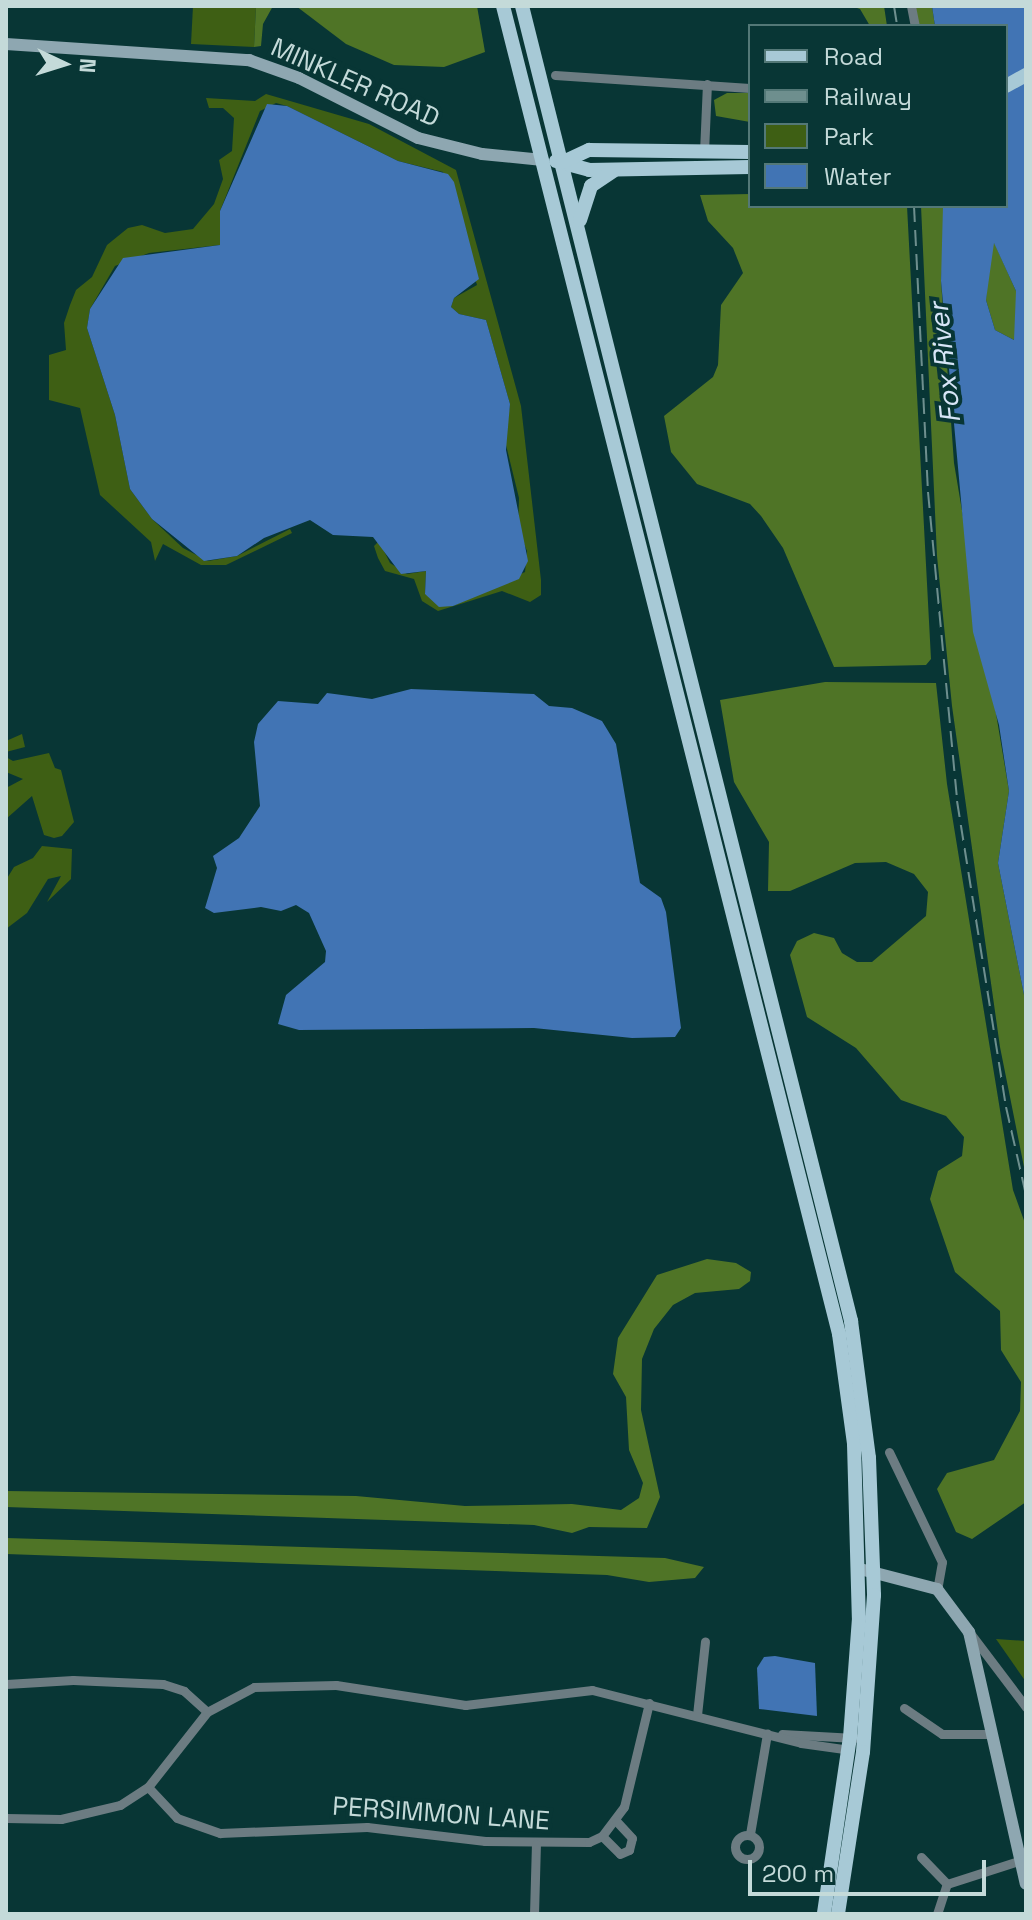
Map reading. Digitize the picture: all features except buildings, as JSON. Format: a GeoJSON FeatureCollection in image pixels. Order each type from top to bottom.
{"type":"FeatureCollection","features":[{"type":"Feature","properties":{"kind":"main road"},"geometry":{"type":"LineString","coordinates":[[503,6],[822,1252],[854,1444],[867,1570]]}},
{"type":"Feature","properties":{"kind":"main road"},"geometry":{"type":"LineString","coordinates":[[522,6],[840,1269],[861,1380],[867,1570],[857,1745],[838,1914]]}},
{"type":"Feature","properties":{"kind":"main road"},"geometry":{"type":"LineString","coordinates":[[1008,85],[1026,75]]}},
{"type":"Feature","properties":{"kind":"main road"},"geometry":{"type":"LineString","coordinates":[[563,162],[589,150],[748,152]]}},
{"type":"Feature","properties":{"kind":"main road"},"geometry":{"type":"LineString","coordinates":[[543,160],[614,170],[748,167]]}},
{"type":"Feature","properties":{"kind":"main road"},"geometry":{"type":"LineString","coordinates":[[579,225],[591,186],[614,170]]}},
{"type":"Feature","properties":{"kind":"main road"},"geometry":{"type":"LineString","coordinates":[[824,1914],[857,1745]]}},
{"type":"Feature","properties":{"kind":"street","name":"MINKLER ROAD"},"geometry":{"type":"LineString","coordinates":[[6,44],[249,60],[299,78],[418,138],[482,154],[543,160]]}},
{"type":"Feature","properties":{"kind":"street"},"geometry":{"type":"LineString","coordinates":[[555,75],[748,88]]}},
{"type":"Feature","properties":{"kind":"street"},"geometry":{"type":"LineString","coordinates":[[704,152],[707,84]]}},
{"type":"Feature","properties":{"kind":"street"},"geometry":{"type":"LineString","coordinates":[[889,1452],[942,1562],[937,1589]]}},
{"type":"Feature","properties":{"kind":"street"},"geometry":{"type":"LineString","coordinates":[[867,1570],[937,1589],[1026,1707]]}},
{"type":"Feature","properties":{"kind":"street"},"geometry":{"type":"LineString","coordinates":[[969,1632],[1018,1861],[1026,1884]]}},
{"type":"Feature","properties":{"kind":"street"},"geometry":{"type":"LineString","coordinates":[[697,1715],[705,1641]]}},
{"type":"Feature","properties":{"kind":"street"},"geometry":{"type":"LineString","coordinates":[[6,1684],[60,1680],[163,1684],[184,1691],[207,1712]]}},
{"type":"Feature","properties":{"kind":"street"},"geometry":{"type":"LineString","coordinates":[[6,1818],[95,1814],[148,1787],[207,1712],[254,1687],[314,1686],[465,1705],[577,1690],[649,1703],[767,1733],[857,1745]]}},
{"type":"Feature","properties":{"kind":"street"},"geometry":{"type":"LineString","coordinates":[[616,1821],[632,1838],[629,1850],[620,1854],[602,1836],[616,1821],[649,1703]]}},
{"type":"Feature","properties":{"kind":"street"},"geometry":{"type":"LineString","coordinates":[[904,1708],[942,1734],[991,1734]]}},
{"type":"Feature","properties":{"kind":"street"},"geometry":{"type":"LineString","coordinates":[[750,1834],[767,1733]]}},
{"type":"Feature","properties":{"kind":"street","name":"PERSIMMON LANE"},"geometry":{"type":"LineString","coordinates":[[148,1787],[177,1818],[220,1833],[367,1827],[571,1845],[602,1836]]}},
{"type":"Feature","properties":{"kind":"street"},"geometry":{"type":"LineString","coordinates":[[534,1914],[536,1844]]}},
{"type":"Feature","properties":{"kind":"street"},"geometry":{"type":"LineString","coordinates":[[921,1857],[947,1884]]}},
{"type":"Feature","properties":{"kind":"street"},"geometry":{"type":"LineString","coordinates":[[947,1884],[1018,1861]]}},
{"type":"Feature","properties":{"kind":"street"},"geometry":{"type":"LineString","coordinates":[[937,1914],[947,1884]]}},
{"type":"Feature","properties":{"kind":"green space"},"geometry":{"type":"Polygon","coordinates":[[[193,6],[256,6],[254,47],[191,44],[193,6]]]}},
{"type":"Feature","properties":{"kind":"green space"},"geometry":{"type":"Polygon","coordinates":[[[256,6],[273,6],[263,24],[261,46],[254,47],[256,6]]]}},
{"type":"Feature","properties":{"kind":"green space"},"geometry":{"type":"Polygon","coordinates":[[[296,6],[477,6],[485,52],[444,67],[394,65],[346,44],[296,6]]]}},
{"type":"Feature","properties":{"kind":"green space"},"geometry":{"type":"Polygon","coordinates":[[[851,6],[884,6],[887,24],[869,24],[860,9],[851,6]]]}},
{"type":"Feature","properties":{"kind":"green space"},"geometry":{"type":"Polygon","coordinates":[[[915,6],[932,6],[935,24],[919,24],[915,6]]]}},
{"type":"Feature","properties":{"kind":"green space"},"geometry":{"type":"Polygon","coordinates":[[[727,93],[748,93],[748,122],[716,116],[714,100],[727,93]]]}},
{"type":"Feature","properties":{"kind":"green space"},"geometry":{"type":"Polygon","coordinates":[[[266,94],[369,124],[456,170],[521,406],[541,580],[541,595],[530,602],[502,591],[438,611],[422,601],[414,579],[385,571],[378,558],[374,546],[379,541],[390,563],[407,574],[426,571],[425,594],[453,606],[525,572],[527,551],[518,529],[519,498],[505,441],[510,404],[486,320],[459,314],[451,307],[454,298],[477,285],[443,172],[398,161],[287,106],[276,103],[260,111],[220,211],[220,245],[149,253],[115,266],[90,309],[87,328],[115,415],[130,489],[152,519],[183,548],[208,561],[237,556],[290,529],[292,533],[226,565],[201,565],[163,544],[155,561],[151,542],[100,495],[80,408],[49,400],[49,355],[66,350],[64,323],[70,305],[76,290],[92,277],[107,245],[128,228],[142,225],[165,233],[193,229],[214,204],[223,179],[219,160],[232,151],[234,118],[223,108],[209,108],[206,98],[255,101],[266,94]]]}},
{"type":"Feature","properties":{"kind":"green space"},"geometry":{"type":"Polygon","coordinates":[[[748,194],[748,208],[907,208],[931,659],[926,665],[834,667],[783,548],[761,516],[750,504],[697,484],[671,452],[664,416],[713,377],[718,365],[721,305],[743,273],[733,248],[708,221],[700,195],[748,194]]]}},
{"type":"Feature","properties":{"kind":"green space"},"geometry":{"type":"Polygon","coordinates":[[[921,208],[943,208],[946,223],[941,281],[954,463],[1009,791],[998,863],[1026,1005],[1026,1177],[1000,1047],[952,706],[937,556],[921,208]]]}},
{"type":"Feature","properties":{"kind":"green space"},"geometry":{"type":"Polygon","coordinates":[[[994,242],[1016,291],[1019,330],[1014,340],[995,330],[986,300],[988,254],[994,242]]]}},
{"type":"Feature","properties":{"kind":"green space"},"geometry":{"type":"Polygon","coordinates":[[[825,682],[936,683],[947,784],[1013,1190],[1026,1226],[1026,1502],[972,1539],[956,1532],[937,1489],[947,1473],[994,1460],[1020,1411],[1021,1382],[1001,1350],[1000,1311],[955,1272],[930,1199],[938,1171],[962,1156],[964,1137],[946,1116],[901,1100],[856,1048],[807,1017],[790,955],[797,941],[814,933],[834,938],[842,953],[857,962],[872,962],[926,916],[928,892],[914,874],[886,862],[855,863],[790,891],[768,891],[769,842],[734,782],[720,700],[825,682]]]}},
{"type":"Feature","properties":{"kind":"green space"},"geometry":{"type":"Polygon","coordinates":[[[22,734],[25,747],[6,752],[6,741],[22,734]]]}},
{"type":"Feature","properties":{"kind":"green space"},"geometry":{"type":"Polygon","coordinates":[[[49,753],[55,768],[61,770],[74,822],[62,836],[54,838],[44,835],[32,796],[6,819],[6,788],[23,779],[6,772],[6,757],[13,761],[49,753]]]}},
{"type":"Feature","properties":{"kind":"green space"},"geometry":{"type":"Polygon","coordinates":[[[42,846],[72,849],[71,879],[47,902],[61,876],[48,879],[27,913],[6,929],[6,880],[14,867],[33,858],[42,846]]]}},
{"type":"Feature","properties":{"kind":"green space"},"geometry":{"type":"Polygon","coordinates":[[[707,1259],[736,1263],[751,1272],[750,1281],[739,1289],[695,1293],[673,1305],[654,1329],[642,1359],[641,1410],[660,1497],[647,1528],[589,1527],[572,1533],[534,1525],[6,1507],[6,1491],[356,1496],[465,1506],[572,1504],[621,1510],[639,1498],[643,1483],[629,1450],[626,1397],[613,1374],[618,1338],[657,1275],[707,1259]]]}},
{"type":"Feature","properties":{"kind":"green space"},"geometry":{"type":"Polygon","coordinates":[[[6,1538],[665,1558],[704,1567],[695,1578],[649,1582],[607,1575],[6,1554],[6,1538]]]}},
{"type":"Feature","properties":{"kind":"green space"},"geometry":{"type":"Polygon","coordinates":[[[996,1639],[1026,1641],[1026,1682],[996,1639]]]}},
{"type":"Feature","properties":{"kind":"water"},"geometry":{"type":"Polygon","coordinates":[[[932,6],[1025,6],[1026,1005],[998,863],[1009,791],[999,725],[973,632],[941,281],[943,208],[1008,208],[1008,24],[935,24],[932,6]],[[994,243],[986,300],[995,330],[1014,340],[1016,291],[994,243]]]}},
{"type":"Feature","properties":{"kind":"water"},"geometry":{"type":"Polygon","coordinates":[[[267,104],[287,106],[398,161],[448,174],[454,182],[479,279],[454,298],[451,307],[459,314],[486,320],[510,404],[506,450],[528,561],[519,579],[453,606],[439,607],[425,594],[426,571],[401,574],[373,537],[333,535],[310,520],[264,538],[237,556],[204,561],[152,519],[130,489],[115,415],[87,328],[90,309],[123,258],[220,245],[220,211],[267,104]]]}},
{"type":"Feature","properties":{"kind":"water"},"geometry":{"type":"Polygon","coordinates":[[[411,689],[534,694],[549,706],[572,708],[602,721],[616,744],[640,883],[661,898],[666,912],[681,1028],[675,1037],[632,1038],[534,1028],[299,1030],[278,1024],[286,995],[325,962],[326,951],[309,913],[296,905],[281,911],[261,907],[214,913],[205,908],[217,868],[213,856],[239,838],[260,806],[254,742],[258,724],[278,701],[318,704],[327,693],[372,699],[411,689]]]}},
{"type":"Feature","properties":{"kind":"water"},"geometry":{"type":"Polygon","coordinates":[[[764,1657],[815,1663],[817,1716],[759,1709],[757,1668],[764,1657]]]}},
{"type":"Feature","properties":{"kind":"railway"},"geometry":{"type":"LineString","coordinates":[[894,6],[897,24]]}},
{"type":"Feature","properties":{"kind":"railway"},"geometry":{"type":"LineString","coordinates":[[914,208],[928,492],[957,801],[1006,1107],[1026,1195]]}},
{"type":"Feature","properties":{"kind":"water label","name":"Fox River"},"geometry":{"type":"Point","coordinates":[944,363]}}]}
